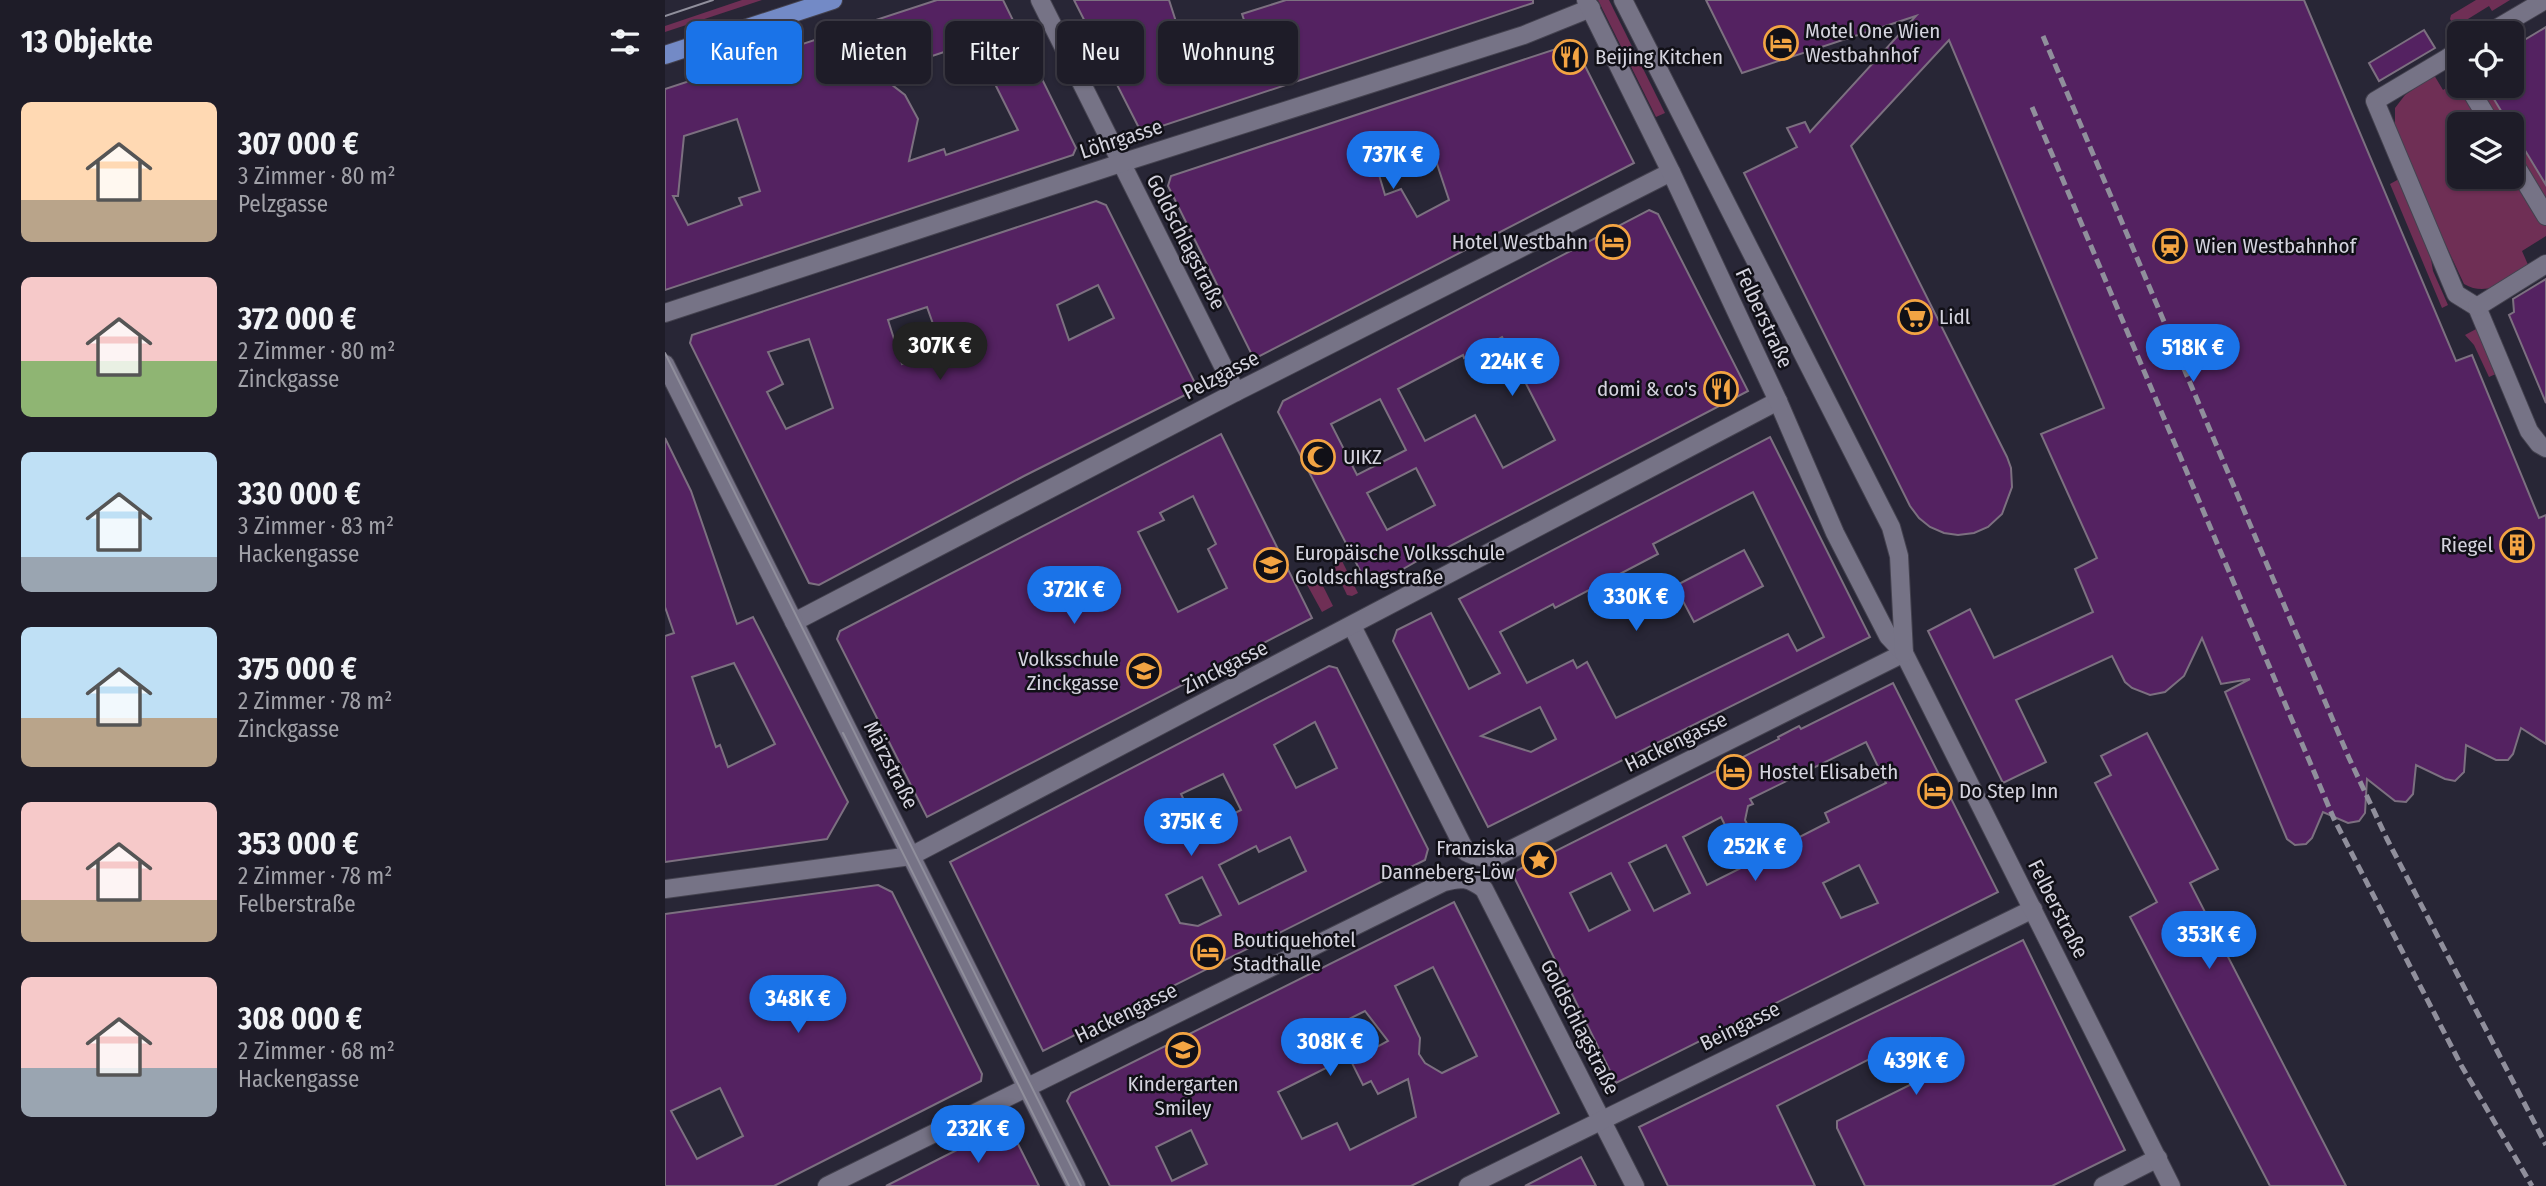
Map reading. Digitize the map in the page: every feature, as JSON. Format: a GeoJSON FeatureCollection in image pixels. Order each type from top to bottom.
{"type":"FeatureCollection","features":[{"type":"Feature","properties":{"kind":"main road"},"geometry":{"type":"LineString","coordinates":[[665,55],[832,0]]}},
{"type":"Feature","properties":{"kind":"street","name":"Goldschlagstraße"},"geometry":{"type":"LineString","coordinates":[[1040,0],[1236,392]]}},
{"type":"Feature","properties":{"kind":"street","name":"Felberstraße"},"geometry":{"type":"LineString","coordinates":[[1623,0],[1891,527],[1899,556],[1904,653]]}},
{"type":"Feature","properties":{"kind":"street"},"geometry":{"type":"LineString","coordinates":[[2509,21],[2545,0]]}},
{"type":"Feature","properties":{"kind":"street","name":"Löhrgasse"},"geometry":{"type":"LineString","coordinates":[[665,313],[1121,163],[1524,35],[1588,4]]}},
{"type":"Feature","properties":{"kind":"street","name":"Felberstraße"},"geometry":{"type":"LineString","coordinates":[[1588,4],[1671,172],[1778,401],[1835,533],[1888,636],[1904,653],[2171,1186]]}},
{"type":"Feature","properties":{"kind":"street"},"geometry":{"type":"LineString","coordinates":[[2447,65],[2375,101],[2456,294],[2477,306],[2529,431],[2539,444],[2546,447]]}},
{"type":"Feature","properties":{"kind":"street","name":"Pelzgasse"},"geometry":{"type":"LineString","coordinates":[[794,622],[1236,392],[1671,172]]}},
{"type":"Feature","properties":{"kind":"street"},"geometry":{"type":"LineString","coordinates":[[2524,179],[2546,215]]}},
{"type":"Feature","properties":{"kind":"street"},"geometry":{"type":"LineString","coordinates":[[2477,306],[2546,264]]}},
{"type":"Feature","properties":{"kind":"street","name":"Märzstraße"},"geometry":{"type":"LineString","coordinates":[[665,365],[1076,1186]]}},
{"type":"Feature","properties":{"kind":"street","name":"Zinckgasse"},"geometry":{"type":"LineString","coordinates":[[665,889],[911,856],[1778,401]]}},
{"type":"Feature","properties":{"kind":"street","name":"Hackengasse"},"geometry":{"type":"LineString","coordinates":[[1352,626],[1466,852],[1485,858],[1498,856],[1904,653]]}},
{"type":"Feature","properties":{"kind":"street","name":"Hackengasse"},"geometry":{"type":"LineString","coordinates":[[827,1186],[1444,882],[1471,879],[1485,889]]}},
{"type":"Feature","properties":{"kind":"street","name":"Goldschlagstraße"},"geometry":{"type":"LineString","coordinates":[[1485,889],[1635,1186]]}},
{"type":"Feature","properties":{"kind":"street","name":"Beingasse"},"geometry":{"type":"LineString","coordinates":[[1468,1186],[2033,909]]}},
{"type":"Feature","properties":{"kind":"street"},"geometry":{"type":"LineString","coordinates":[[2103,1186],[2158,1158]]}},
{"type":"Feature","properties":{"kind":"shaded area"},"geometry":{"type":"Polygon","coordinates":[[[742,0],[762,0],[698,21],[686,21],[686,25],[665,32],[665,26],[742,0]]]}},
{"type":"Feature","properties":{"kind":"shaded area"},"geometry":{"type":"Polygon","coordinates":[[[1598,0],[1609,0],[1665,113],[1656,117],[1598,0]]]}},
{"type":"Feature","properties":{"kind":"shaded area"},"geometry":{"type":"Polygon","coordinates":[[[2476,0],[2510,0],[2492,11],[2489,6],[2465,21],[2451,21],[2451,15],[2476,0]]]}},
{"type":"Feature","properties":{"kind":"shaded area"},"geometry":{"type":"Polygon","coordinates":[[[2434,75],[2443,90],[2447,88],[2447,98],[2493,98],[2502,112],[2447,112],[2447,189],[2524,189],[2524,149],[2546,185],[2546,236],[2522,251],[2529,267],[2506,282],[2481,289],[2464,284],[2395,136],[2395,108],[2405,95],[2434,75]]]}},
{"type":"Feature","properties":{"kind":"shaded area"},"geometry":{"type":"Polygon","coordinates":[[[2399,179],[2428,241],[2433,271],[2448,305],[2442,308],[2390,184],[2399,179]]]}},
{"type":"Feature","properties":{"kind":"shaded area"},"geometry":{"type":"Polygon","coordinates":[[[2478,328],[2498,373],[2489,377],[2474,345],[2465,335],[2478,328]]]}},
{"type":"Feature","properties":{"kind":"shaded area"},"geometry":{"type":"Polygon","coordinates":[[[1340,557],[1358,593],[1352,596],[1347,595],[1335,570],[1334,561],[1340,557]]]}},
{"type":"Feature","properties":{"kind":"shaded area"},"geometry":{"type":"Polygon","coordinates":[[[1314,578],[1321,582],[1333,606],[1322,612],[1305,581],[1314,578]]]}},
{"type":"Feature","properties":{"kind":"building"},"geometry":{"type":"Polygon","coordinates":[[[937,0],[1003,0],[1013,21],[945,21],[945,52],[931,56],[931,21],[873,21],[937,0]]]}},
{"type":"Feature","properties":{"kind":"building"},"geometry":{"type":"Polygon","coordinates":[[[1074,0],[1169,0],[1176,21],[1158,21],[1158,84],[1289,84],[1147,131],[1138,126],[1117,84],[1144,84],[1144,21],[1085,21],[1074,0]]]}},
{"type":"Feature","properties":{"kind":"building"},"geometry":{"type":"Polygon","coordinates":[[[1286,0],[1533,0],[1533,3],[1298,81],[1298,21],[1244,21],[1242,14],[1286,0]]]}},
{"type":"Feature","properties":{"kind":"building"},"geometry":{"type":"Polygon","coordinates":[[[1706,0],[2304,0],[2456,361],[2472,355],[2539,518],[2546,515],[2546,744],[2521,728],[2513,754],[2508,760],[2496,760],[2466,745],[2464,772],[2455,781],[2416,765],[2413,794],[2406,802],[2395,801],[2367,779],[2365,813],[2359,821],[2348,823],[2323,812],[2312,838],[2306,844],[2295,845],[2287,839],[2225,692],[2250,679],[2221,684],[2202,638],[2184,676],[2165,692],[2150,695],[2132,688],[2125,682],[2112,656],[2016,700],[2046,762],[2003,783],[1928,631],[1970,609],[1994,658],[2093,612],[2075,569],[2097,558],[2041,434],[2104,408],[1949,40],[1851,146],[2011,468],[2012,487],[2002,514],[1988,527],[1974,533],[1958,535],[1930,527],[1919,518],[1910,506],[1744,173],[1797,147],[1787,128],[1805,122],[1810,132],[1916,16],[1742,73],[1706,0]]]}},
{"type":"Feature","properties":{"kind":"building"},"geometry":{"type":"Polygon","coordinates":[[[2546,27],[2546,185],[2524,149],[2524,112],[2502,112],[2493,98],[2524,98],[2524,40],[2546,27]]]}},
{"type":"Feature","properties":{"kind":"building"},"geometry":{"type":"Polygon","coordinates":[[[2424,30],[2435,48],[2379,81],[2369,63],[2424,30]]]}},
{"type":"Feature","properties":{"kind":"building"},"geometry":{"type":"Polygon","coordinates":[[[816,40],[816,84],[891,84],[905,95],[918,119],[909,161],[944,149],[946,155],[1018,130],[995,84],[1043,84],[1043,81],[1076,148],[1073,155],[665,290],[665,89],[686,82],[802,84],[802,44],[816,40]],[[737,119],[684,136],[678,196],[673,196],[688,225],[742,205],[739,198],[760,191],[737,119]]]}},
{"type":"Feature","properties":{"kind":"building"},"geometry":{"type":"Polygon","coordinates":[[[1568,45],[1577,50],[1634,163],[1254,359],[1168,186],[1171,176],[1568,45]],[[1429,140],[1374,158],[1385,195],[1401,189],[1417,217],[1449,200],[1429,140]]]}},
{"type":"Feature","properties":{"kind":"building"},"geometry":{"type":"Polygon","coordinates":[[[1096,201],[1106,205],[1195,383],[1193,391],[1024,476],[819,585],[809,583],[690,343],[692,335],[1096,201]],[[1098,285],[1057,305],[1069,340],[1114,318],[1098,285]],[[927,307],[888,320],[902,364],[943,352],[927,307]],[[809,339],[768,352],[783,384],[767,392],[786,429],[833,408],[809,339]]]}},
{"type":"Feature","properties":{"kind":"building"},"geometry":{"type":"Polygon","coordinates":[[[1649,210],[1658,214],[1748,391],[1435,554],[1433,552],[1375,585],[1366,582],[1278,412],[1283,401],[1649,210]],[[1502,337],[1398,389],[1425,441],[1475,415],[1503,468],[1555,440],[1502,337]],[[1380,399],[1331,424],[1357,475],[1406,450],[1380,399]],[[1416,468],[1367,493],[1387,530],[1435,505],[1416,468]]]}},
{"type":"Feature","properties":{"kind":"building"},"geometry":{"type":"Polygon","coordinates":[[[2546,279],[2546,403],[2509,315],[2514,312],[2513,299],[2546,279]]]}},
{"type":"Feature","properties":{"kind":"building"},"geometry":{"type":"Polygon","coordinates":[[[1221,434],[1312,618],[927,817],[837,639],[840,631],[1221,434]],[[1193,496],[1160,513],[1164,520],[1138,532],[1178,612],[1227,588],[1208,549],[1216,544],[1193,496]]]}},
{"type":"Feature","properties":{"kind":"building"},"geometry":{"type":"Polygon","coordinates":[[[1770,437],[1870,637],[1488,827],[1393,641],[1397,630],[1431,613],[1469,689],[1500,673],[1459,599],[1770,437]],[[1753,492],[1653,544],[1658,554],[1555,608],[1553,604],[1500,632],[1527,683],[1573,660],[1577,668],[1587,662],[1616,718],[1788,634],[1797,651],[1824,637],[1753,492]],[[1540,707],[1481,736],[1531,752],[1556,739],[1540,707]]]}},
{"type":"Feature","properties":{"kind":"building"},"geometry":{"type":"Polygon","coordinates":[[[665,438],[691,491],[737,624],[753,617],[848,802],[827,839],[665,862],[665,636],[674,633],[665,607],[665,438]],[[734,663],[692,677],[716,747],[720,745],[728,767],[775,744],[734,663]]]}},
{"type":"Feature","properties":{"kind":"building"},"geometry":{"type":"Polygon","coordinates":[[[1744,550],[1763,586],[1694,622],[1675,586],[1744,550]]]}},
{"type":"Feature","properties":{"kind":"building"},"geometry":{"type":"Polygon","coordinates":[[[1329,666],[1337,668],[1428,849],[1425,860],[1043,1051],[950,862],[1329,666]],[[1315,722],[1274,745],[1296,788],[1337,768],[1315,722]],[[1223,774],[1181,794],[1199,831],[1241,810],[1223,774]],[[1290,837],[1259,852],[1256,846],[1219,865],[1239,904],[1306,871],[1290,837]],[[1202,877],[1166,895],[1180,923],[1198,926],[1221,915],[1202,877]]]}},
{"type":"Feature","properties":{"kind":"building"},"geometry":{"type":"Polygon","coordinates":[[[1893,683],[1998,892],[1616,1083],[1512,873],[1779,739],[1778,737],[1799,726],[1801,729],[1893,683]],[[1866,742],[1750,799],[1753,804],[1748,806],[1745,820],[1761,851],[1779,842],[1782,846],[1829,822],[1825,813],[1886,783],[1866,742]],[[1721,817],[1683,837],[1707,885],[1745,866],[1721,817]],[[1666,845],[1629,863],[1654,911],[1690,893],[1666,845]],[[1859,865],[1823,883],[1841,918],[1878,903],[1859,865]],[[1611,873],[1570,893],[1589,931],[1630,910],[1611,873]]]}},
{"type":"Feature","properties":{"kind":"building"},"geometry":{"type":"Polygon","coordinates":[[[2147,733],[2218,869],[2190,883],[2346,1186],[2270,1186],[2130,917],[2157,902],[2095,783],[2111,775],[2101,756],[2147,733]]]}},
{"type":"Feature","properties":{"kind":"building"},"geometry":{"type":"Polygon","coordinates":[[[878,885],[892,892],[982,1074],[981,1081],[774,1186],[665,1186],[665,914],[878,885]],[[720,1088],[671,1111],[697,1159],[743,1136],[720,1088]]]}},
{"type":"Feature","properties":{"kind":"building"},"geometry":{"type":"Polygon","coordinates":[[[1454,902],[1559,1113],[1411,1186],[1110,1186],[1067,1101],[1071,1093],[1454,902]],[[1433,967],[1395,986],[1420,1038],[1419,1054],[1425,1063],[1442,1073],[1477,1056],[1433,967]],[[1365,1011],[1321,1033],[1336,1063],[1278,1092],[1302,1139],[1337,1123],[1350,1150],[1416,1117],[1408,1079],[1378,1094],[1371,1081],[1363,1085],[1351,1061],[1388,1041],[1365,1011]],[[1191,1130],[1156,1147],[1172,1181],[1207,1164],[1191,1130]]]}},
{"type":"Feature","properties":{"kind":"building"},"geometry":{"type":"Polygon","coordinates":[[[2023,940],[2125,1150],[2052,1186],[1865,1186],[1837,1128],[1837,1121],[1944,1068],[1930,1038],[1906,1049],[1903,1042],[1777,1106],[1815,1186],[1668,1186],[1639,1127],[2023,940]]]}},
{"type":"Feature","properties":{"kind":"building"},"geometry":{"type":"Polygon","coordinates":[[[1008,1124],[1039,1186],[886,1186],[943,1157],[1008,1124]]]}},
{"type":"Feature","properties":{"kind":"building"},"geometry":{"type":"Polygon","coordinates":[[[1581,1157],[1596,1186],[1525,1186],[1581,1157]]]}},
{"type":"Feature","properties":{"kind":"tram line"},"geometry":{"type":"LineString","coordinates":[[665,16],[713,0]]}},
{"type":"Feature","properties":{"kind":"tram line"},"geometry":{"type":"LineString","coordinates":[[665,353],[1081,1186]]}},
{"type":"Feature","properties":{"kind":"tram line"},"geometry":{"type":"LineString","coordinates":[[843,733],[1069,1186]]}},
{"type":"Feature","properties":{"kind":"railway"},"geometry":{"type":"LineString","coordinates":[[2043,36],[2349,758],[2387,839],[2546,1145]]}},
{"type":"Feature","properties":{"kind":"railway"},"geometry":{"type":"LineString","coordinates":[[2032,107],[2334,819],[2461,1065],[2532,1186]]}},
{"type":"Feature","properties":{"kind":"place","name":"Motel One Wien Westbahnhof"},"geometry":{"type":"Point","coordinates":[1781,43]}},
{"type":"Feature","properties":{"kind":"place","name":"Beijing Kitchen"},"geometry":{"type":"Point","coordinates":[1570,57]}},
{"type":"Feature","properties":{"kind":"place","name":"Hotel Westbahn"},"geometry":{"type":"Point","coordinates":[1613,242]}},
{"type":"Feature","properties":{"kind":"place","name":"Wien Westbahnhof"},"geometry":{"type":"Point","coordinates":[2170,246]}},
{"type":"Feature","properties":{"kind":"place","name":"Lidl"},"geometry":{"type":"Point","coordinates":[1915,317]}},
{"type":"Feature","properties":{"kind":"place","name":"domi & co's"},"geometry":{"type":"Point","coordinates":[1721,389]}},
{"type":"Feature","properties":{"kind":"place","name":"UIKZ"},"geometry":{"type":"Point","coordinates":[1318,457]}},
{"type":"Feature","properties":{"kind":"place","name":"Riegel"},"geometry":{"type":"Point","coordinates":[2517,545]}},
{"type":"Feature","properties":{"kind":"place","name":"Europäische Volksschule Goldschlagstraße"},"geometry":{"type":"Point","coordinates":[1271,565]}},
{"type":"Feature","properties":{"kind":"place","name":"Volksschule Zinckgasse"},"geometry":{"type":"Point","coordinates":[1144,671]}},
{"type":"Feature","properties":{"kind":"place","name":"Hostel Elisabeth"},"geometry":{"type":"Point","coordinates":[1734,772]}},
{"type":"Feature","properties":{"kind":"place","name":"Do Step Inn"},"geometry":{"type":"Point","coordinates":[1935,791]}},
{"type":"Feature","properties":{"kind":"place","name":"Franziska Danneberg-Löw"},"geometry":{"type":"Point","coordinates":[1539,860]}},
{"type":"Feature","properties":{"kind":"place","name":"Boutiquehotel Stadthalle"},"geometry":{"type":"Point","coordinates":[1208,952]}},
{"type":"Feature","properties":{"kind":"place","name":"Kindergarten Smiley"},"geometry":{"type":"Point","coordinates":[1183,1050]}}]}
